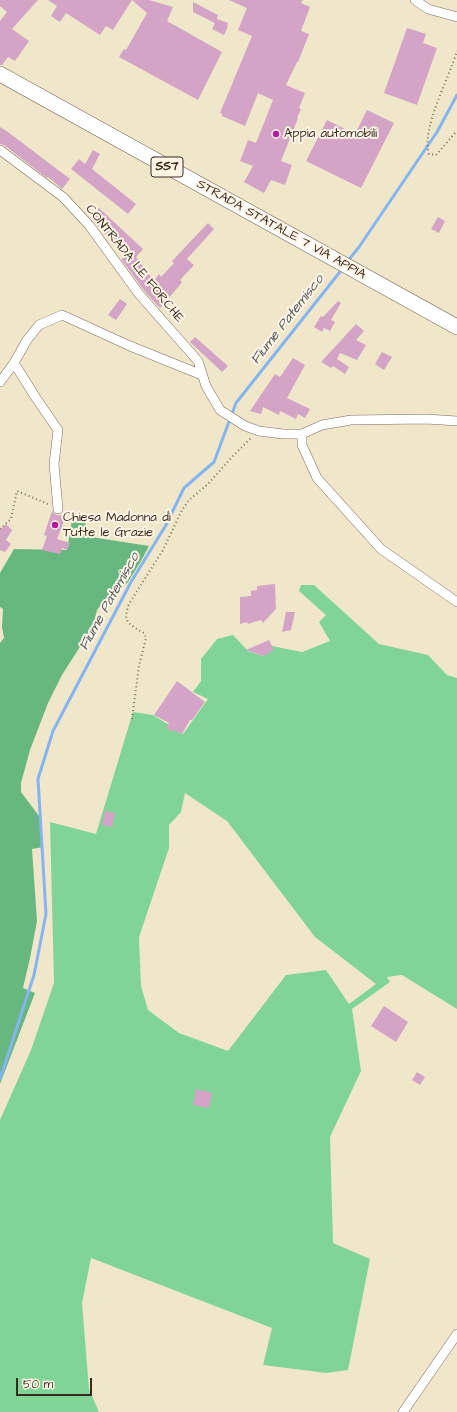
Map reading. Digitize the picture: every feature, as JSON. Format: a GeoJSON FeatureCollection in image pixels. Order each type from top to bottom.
{"type":"FeatureCollection","features":[{"type":"Feature","properties":{"kind":"main road","name":"STRADA STATALE 7 VIA APPIA"},"geometry":{"type":"LineString","coordinates":[[0,74],[457,327]]}},
{"type":"Feature","properties":{"kind":"street"},"geometry":{"type":"LineString","coordinates":[[415,0],[428,9],[457,17]]}},
{"type":"Feature","properties":{"kind":"street","name":"CONTRADA LE FORCHE"},"geometry":{"type":"LineString","coordinates":[[0,150],[63,198],[89,225],[139,294],[198,361],[206,386],[220,410],[245,426],[259,431],[283,434],[302,434],[322,425],[351,420],[426,419],[457,421]]}},
{"type":"Feature","properties":{"kind":"street"},"geometry":{"type":"LineString","coordinates":[[0,382],[14,363],[26,340],[39,325],[62,315],[130,346],[202,375]]}},
{"type":"Feature","properties":{"kind":"street"},"geometry":{"type":"LineString","coordinates":[[14,363],[58,430],[54,464],[58,509]]}},
{"type":"Feature","properties":{"kind":"street"},"geometry":{"type":"LineString","coordinates":[[302,434],[302,445],[317,478],[376,543],[457,602]]}},
{"type":"Feature","properties":{"kind":"street"},"geometry":{"type":"LineString","coordinates":[[403,1412],[457,1334]]}},
{"type":"Feature","properties":{"kind":"path"},"geometry":{"type":"LineString","coordinates":[[455,133],[436,155],[429,154],[427,138],[457,51]]}},
{"type":"Feature","properties":{"kind":"path"},"geometry":{"type":"LineString","coordinates":[[132,719],[139,666],[146,638],[144,632],[130,625],[126,620],[125,613],[129,604],[163,550],[182,510],[189,500],[208,484],[232,456],[259,431]]}},
{"type":"Feature","properties":{"kind":"path"},"geometry":{"type":"LineString","coordinates":[[0,529],[11,519],[17,491],[58,509]]}},
{"type":"Feature","properties":{"kind":"green space"},"geometry":{"type":"Polygon","coordinates":[[[72,520],[85,523],[91,537],[149,546],[128,582],[121,589],[106,599],[97,610],[90,631],[62,675],[48,703],[30,750],[21,783],[21,792],[39,816],[43,847],[32,849],[37,921],[23,988],[35,993],[0,1084],[0,643],[4,638],[2,627],[3,609],[0,607],[0,573],[14,549],[67,550],[72,520]]]}},
{"type":"Feature","properties":{"kind":"green space"},"geometry":{"type":"Polygon","coordinates":[[[301,585],[314,585],[379,644],[428,655],[447,675],[457,678],[457,1009],[402,975],[387,977],[390,982],[352,1009],[361,1071],[330,1137],[333,1243],[370,1259],[348,1370],[326,1373],[263,1365],[272,1328],[91,1258],[82,1303],[89,1389],[99,1412],[0,1412],[0,1120],[31,1050],[54,983],[50,822],[96,834],[133,712],[153,715],[183,734],[208,699],[193,692],[201,681],[201,659],[217,639],[233,635],[248,651],[263,656],[272,646],[302,652],[330,641],[319,622],[326,615],[299,591],[301,585]],[[185,793],[181,812],[169,825],[169,848],[139,937],[141,986],[148,1010],[179,1033],[228,1051],[286,975],[326,970],[349,1004],[376,984],[315,937],[227,821],[185,793]]]}},
{"type":"Feature","properties":{"kind":"building"},"geometry":{"type":"Polygon","coordinates":[[[0,0],[38,0],[12,29],[29,41],[15,61],[8,57],[2,65],[0,65],[0,21],[7,12],[0,6],[0,0]]]}},
{"type":"Feature","properties":{"kind":"building"},"geometry":{"type":"Polygon","coordinates":[[[48,0],[132,0],[113,30],[106,26],[100,35],[66,13],[60,22],[51,16],[57,6],[48,0]]]}},
{"type":"Feature","properties":{"kind":"building"},"geometry":{"type":"Polygon","coordinates":[[[132,0],[149,0],[173,7],[167,21],[222,52],[198,100],[119,57],[124,49],[126,50],[147,13],[132,0]]]}},
{"type":"Feature","properties":{"kind":"building"},"geometry":{"type":"Polygon","coordinates":[[[229,0],[303,0],[301,3],[310,7],[301,31],[309,34],[298,62],[286,85],[305,93],[299,108],[301,109],[298,118],[281,161],[292,165],[285,185],[271,180],[264,193],[244,182],[253,166],[240,161],[248,140],[256,143],[273,100],[258,93],[245,126],[222,116],[220,113],[252,36],[238,30],[247,8],[229,0]]]}},
{"type":"Feature","properties":{"kind":"building"},"geometry":{"type":"Polygon","coordinates":[[[193,2],[218,15],[217,19],[228,23],[224,35],[212,29],[215,23],[193,12],[193,2]]]}},
{"type":"Feature","properties":{"kind":"building"},"geometry":{"type":"Polygon","coordinates":[[[407,28],[426,34],[423,43],[437,48],[417,105],[384,93],[407,28]]]}},
{"type":"Feature","properties":{"kind":"building"},"geometry":{"type":"Polygon","coordinates":[[[367,110],[394,123],[361,188],[306,161],[327,120],[355,134],[367,110]]]}},
{"type":"Feature","properties":{"kind":"building"},"geometry":{"type":"Polygon","coordinates":[[[0,127],[70,179],[62,189],[4,145],[0,144],[0,127]]]}},
{"type":"Feature","properties":{"kind":"building"},"geometry":{"type":"Polygon","coordinates":[[[93,150],[100,154],[92,169],[136,204],[128,214],[71,169],[79,159],[85,164],[93,150]]]}},
{"type":"Feature","properties":{"kind":"building"},"geometry":{"type":"Polygon","coordinates":[[[99,208],[143,249],[136,257],[154,281],[159,274],[161,277],[174,263],[172,261],[208,223],[214,229],[187,259],[194,265],[180,280],[182,282],[180,285],[160,308],[146,293],[121,259],[125,257],[122,254],[124,252],[91,218],[99,208]]]}},
{"type":"Feature","properties":{"kind":"building"},"geometry":{"type":"Polygon","coordinates":[[[438,217],[445,221],[439,233],[431,229],[438,217]]]}},
{"type":"Feature","properties":{"kind":"building"},"geometry":{"type":"Polygon","coordinates":[[[120,299],[127,304],[116,320],[108,315],[120,299]]]}},
{"type":"Feature","properties":{"kind":"building"},"geometry":{"type":"Polygon","coordinates":[[[338,301],[341,303],[331,320],[335,322],[330,331],[324,328],[322,332],[314,327],[321,316],[323,317],[338,301]]]}},
{"type":"Feature","properties":{"kind":"building"},"geometry":{"type":"Polygon","coordinates":[[[356,324],[364,331],[356,340],[366,345],[357,360],[340,353],[337,359],[349,367],[345,374],[333,366],[331,368],[321,362],[356,324]]]}},
{"type":"Feature","properties":{"kind":"building"},"geometry":{"type":"Polygon","coordinates":[[[195,337],[228,366],[222,372],[190,342],[195,337]]]}},
{"type":"Feature","properties":{"kind":"building"},"geometry":{"type":"Polygon","coordinates":[[[382,352],[392,357],[384,370],[375,364],[382,352]]]}},
{"type":"Feature","properties":{"kind":"building"},"geometry":{"type":"Polygon","coordinates":[[[293,358],[305,365],[287,398],[310,409],[305,418],[298,414],[296,419],[280,411],[279,415],[263,407],[261,414],[250,411],[275,374],[280,377],[293,358]]]}},
{"type":"Feature","properties":{"kind":"building"},"geometry":{"type":"Polygon","coordinates":[[[52,511],[56,515],[66,516],[57,539],[70,543],[67,550],[62,548],[60,554],[42,550],[47,536],[44,535],[52,511]]]}},
{"type":"Feature","properties":{"kind":"building"},"geometry":{"type":"Polygon","coordinates":[[[6,524],[12,530],[6,540],[11,544],[5,552],[0,550],[0,530],[6,524]]]}},
{"type":"Feature","properties":{"kind":"building"},"geometry":{"type":"Polygon","coordinates":[[[275,584],[276,609],[263,623],[261,620],[248,624],[247,622],[240,624],[240,597],[251,596],[251,591],[257,590],[257,586],[275,584]]]}},
{"type":"Feature","properties":{"kind":"building"},"geometry":{"type":"Polygon","coordinates":[[[286,612],[295,612],[291,630],[282,632],[286,612]]]}},
{"type":"Feature","properties":{"kind":"building"},"geometry":{"type":"Polygon","coordinates":[[[269,640],[274,650],[269,652],[270,653],[263,656],[246,650],[269,640]]]}},
{"type":"Feature","properties":{"kind":"building"},"geometry":{"type":"Polygon","coordinates":[[[177,681],[205,702],[192,720],[190,720],[182,734],[174,730],[173,732],[166,728],[169,723],[154,715],[177,681]]]}},
{"type":"Feature","properties":{"kind":"building"},"geometry":{"type":"Polygon","coordinates":[[[105,811],[115,813],[112,827],[102,825],[105,811]]]}},
{"type":"Feature","properties":{"kind":"building"},"geometry":{"type":"Polygon","coordinates":[[[384,1006],[408,1022],[396,1042],[371,1026],[384,1006]]]}},
{"type":"Feature","properties":{"kind":"building"},"geometry":{"type":"Polygon","coordinates":[[[417,1072],[425,1077],[420,1085],[412,1080],[417,1072]]]}},
{"type":"Feature","properties":{"kind":"building"},"geometry":{"type":"Polygon","coordinates":[[[196,1089],[212,1093],[209,1108],[193,1105],[196,1089]]]}},
{"type":"Feature","properties":{"kind":"waterway","name":"Fiume Patemisco"},"geometry":{"type":"LineString","coordinates":[[347,262],[359,247],[437,132],[457,95]]}},
{"type":"Feature","properties":{"kind":"waterway","name":"Fiume Patemisco"},"geometry":{"type":"LineString","coordinates":[[0,1079],[34,975],[46,914],[38,779],[53,731],[131,582],[166,525],[184,488],[214,462],[236,403],[343,268]]}},
{"type":"Feature","properties":{"kind":"place","name":"Appia automobili"},"geometry":{"type":"Point","coordinates":[276,134]}},
{"type":"Feature","properties":{"kind":"place","name":"Chiesa Madonna di Tutte le Grazie"},"geometry":{"type":"Point","coordinates":[55,525]}}]}
